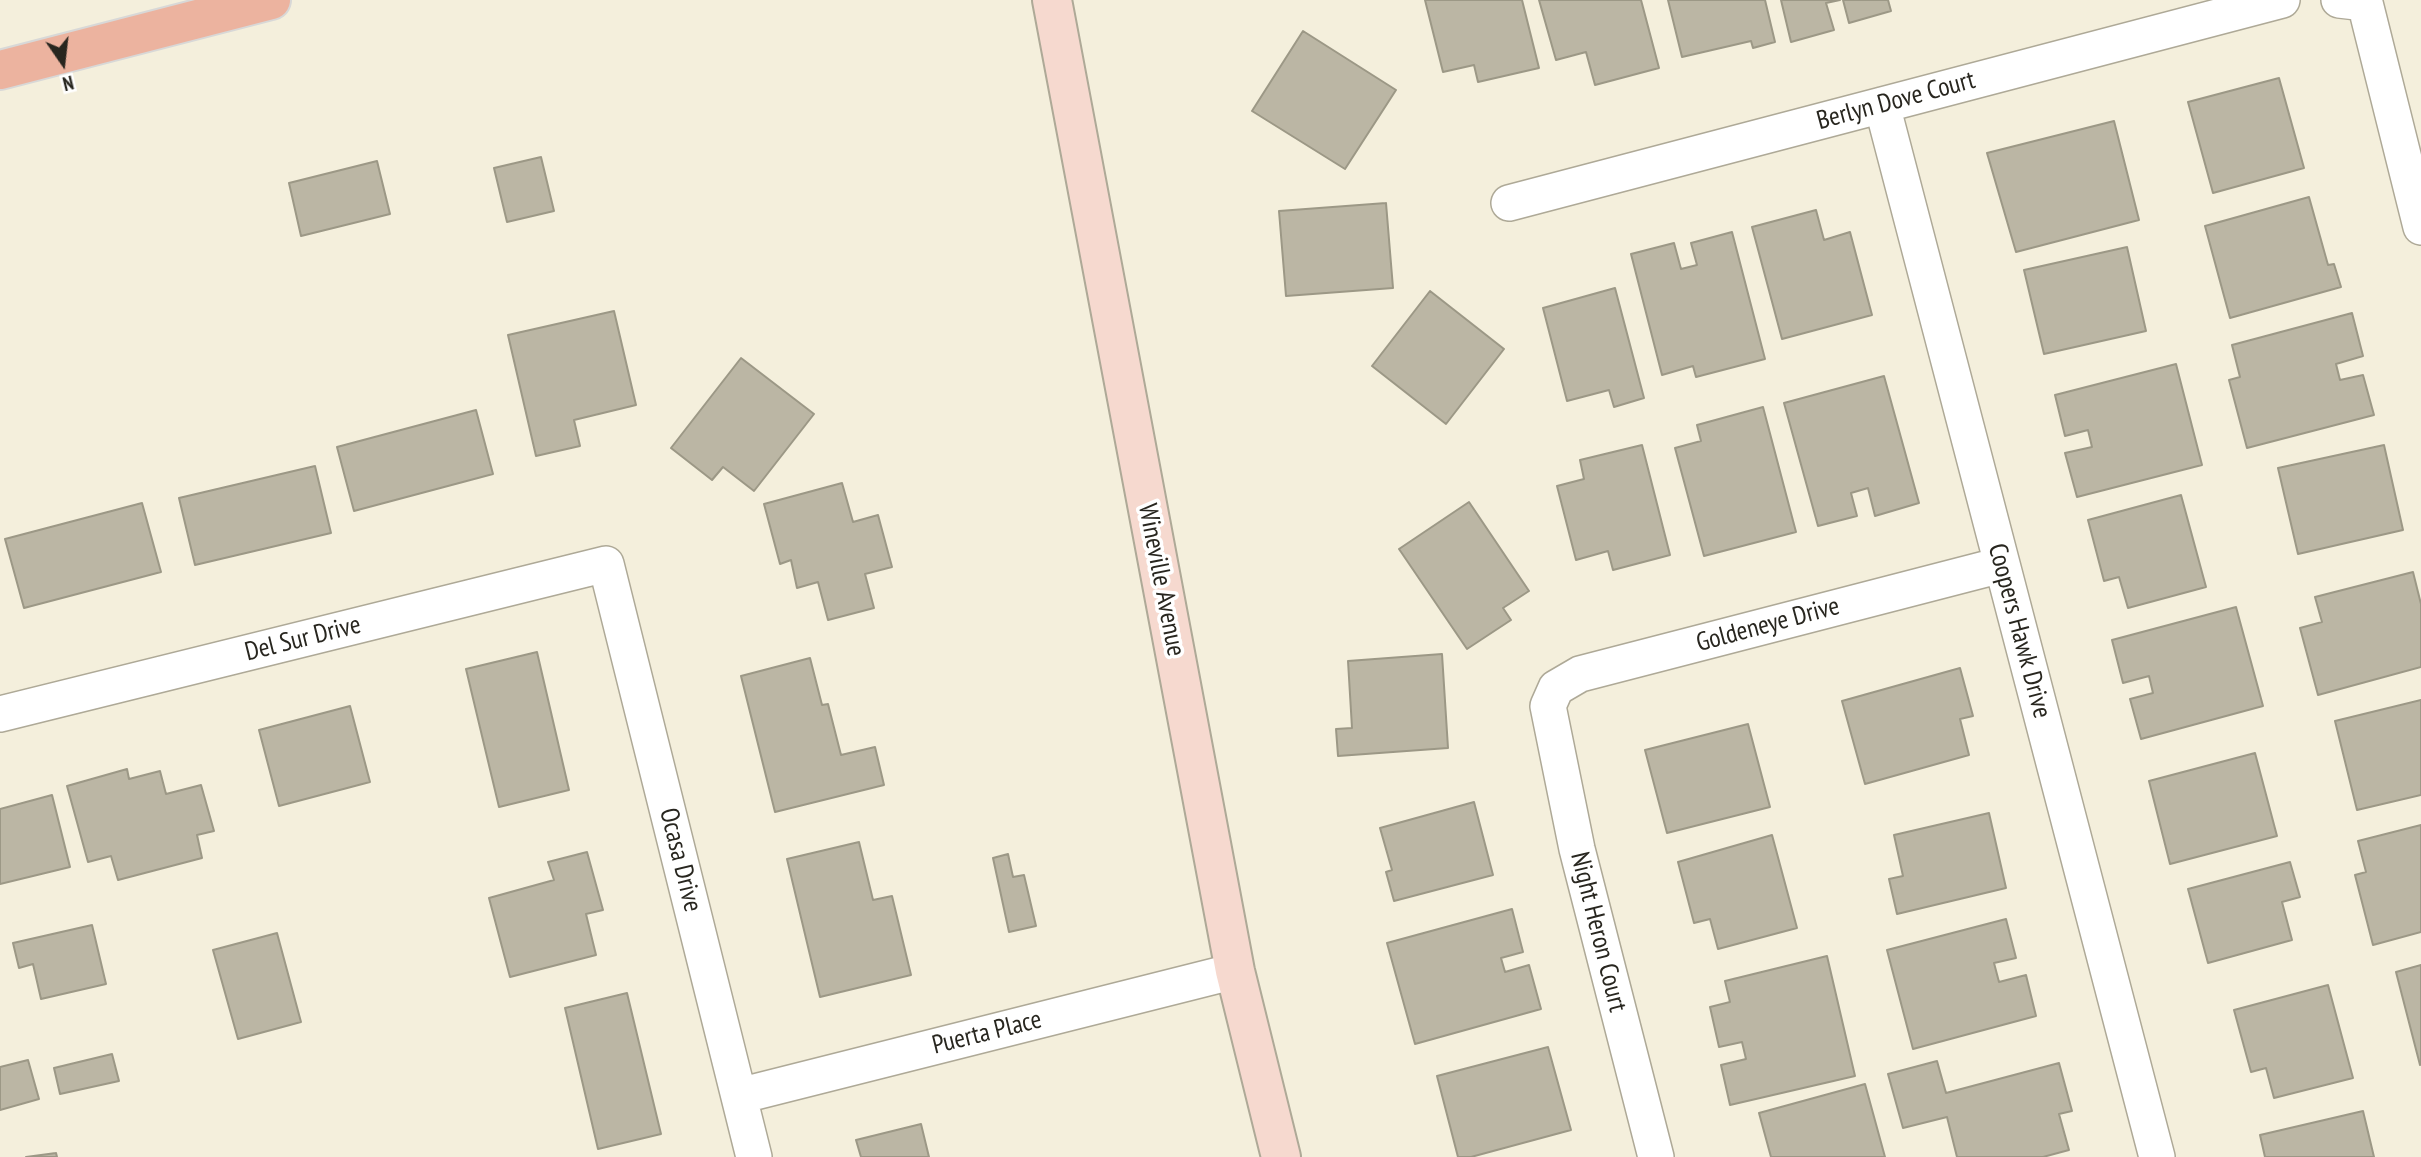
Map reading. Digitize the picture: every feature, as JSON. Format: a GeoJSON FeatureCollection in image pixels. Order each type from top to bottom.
{"type":"FeatureCollection","features":[{"type":"Feature","properties":{"kind":"main road"},"geometry":{"type":"LineString","coordinates":[[0,70],[271,0]]}},
{"type":"Feature","properties":{"kind":"main road","name":"Wineville Avenue"},"geometry":{"type":"LineString","coordinates":[[1052,0],[1235,971],[1281,1157]]}},
{"type":"Feature","properties":{"kind":"street","name":"Berlyn Dove Court"},"geometry":{"type":"LineString","coordinates":[[1509,203],[2283,0]]}},
{"type":"Feature","properties":{"kind":"street"},"geometry":{"type":"LineString","coordinates":[[2352,1],[2421,227]]}},
{"type":"Feature","properties":{"kind":"street","name":"Coopers Hawk Drive"},"geometry":{"type":"LineString","coordinates":[[1882,105],[2157,1157]]}},
{"type":"Feature","properties":{"kind":"street","name":"Del Sur Drive"},"geometry":{"type":"LineString","coordinates":[[0,715],[606,564]]}},
{"type":"Feature","properties":{"kind":"street","name":"Ocasa Drive"},"geometry":{"type":"LineString","coordinates":[[606,564],[754,1157]]}},
{"type":"Feature","properties":{"kind":"street","name":"Goldeneye Drive"},"geometry":{"type":"LineString","coordinates":[[1548,706],[1556,688],[1580,674],[2001,565]]}},
{"type":"Feature","properties":{"kind":"street","name":"Night Heron Court"},"geometry":{"type":"LineString","coordinates":[[1548,706],[1577,849],[1656,1157]]}},
{"type":"Feature","properties":{"kind":"street","name":"Puerta Place"},"geometry":{"type":"LineString","coordinates":[[739,1096],[1235,971]]}},
{"type":"Feature","properties":{"kind":"building"},"geometry":{"type":"Polygon","coordinates":[[[1425,0],[1522,0],[1539,68],[1478,82],[1474,65],[1443,72],[1425,0]]]}},
{"type":"Feature","properties":{"kind":"building"},"geometry":{"type":"Polygon","coordinates":[[[1539,0],[1641,0],[1659,68],[1595,85],[1586,52],[1556,60],[1539,0]]]}},
{"type":"Feature","properties":{"kind":"building"},"geometry":{"type":"Polygon","coordinates":[[[1668,0],[1765,0],[1775,42],[1753,48],[1751,41],[1682,57],[1668,0]]]}},
{"type":"Feature","properties":{"kind":"building"},"geometry":{"type":"Polygon","coordinates":[[[1781,0],[1840,0],[1826,3],[1834,30],[1791,42],[1781,0]]]}},
{"type":"Feature","properties":{"kind":"building"},"geometry":{"type":"Polygon","coordinates":[[[1843,0],[1888,0],[1891,11],[1849,23],[1843,0]]]}},
{"type":"Feature","properties":{"kind":"building"},"geometry":{"type":"Polygon","coordinates":[[[1303,31],[1396,90],[1345,169],[1252,111],[1303,31]]]}},
{"type":"Feature","properties":{"kind":"building"},"geometry":{"type":"Polygon","coordinates":[[[2279,78],[2304,168],[2213,193],[2188,102],[2279,78]]]}},
{"type":"Feature","properties":{"kind":"building"},"geometry":{"type":"Polygon","coordinates":[[[2114,121],[2139,220],[2016,252],[1987,153],[2114,121]]]}},
{"type":"Feature","properties":{"kind":"building"},"geometry":{"type":"Polygon","coordinates":[[[541,157],[554,211],[507,222],[494,168],[541,157]]]}},
{"type":"Feature","properties":{"kind":"building"},"geometry":{"type":"Polygon","coordinates":[[[377,161],[390,214],[301,236],[289,183],[377,161]]]}},
{"type":"Feature","properties":{"kind":"building"},"geometry":{"type":"Polygon","coordinates":[[[2309,197],[2328,265],[2334,264],[2341,287],[2230,318],[2205,226],[2309,197]]]}},
{"type":"Feature","properties":{"kind":"building"},"geometry":{"type":"Polygon","coordinates":[[[1386,203],[1393,288],[1286,296],[1279,211],[1386,203]]]}},
{"type":"Feature","properties":{"kind":"building"},"geometry":{"type":"Polygon","coordinates":[[[1816,210],[1824,240],[1850,232],[1872,315],[1782,339],[1752,227],[1816,210]]]}},
{"type":"Feature","properties":{"kind":"building"},"geometry":{"type":"Polygon","coordinates":[[[1732,232],[1765,359],[1696,377],[1693,366],[1662,375],[1631,254],[1674,243],[1681,269],[1697,265],[1691,243],[1732,232]]]}},
{"type":"Feature","properties":{"kind":"building"},"geometry":{"type":"Polygon","coordinates":[[[2127,247],[2146,331],[2044,354],[2024,270],[2127,247]]]}},
{"type":"Feature","properties":{"kind":"building"},"geometry":{"type":"Polygon","coordinates":[[[1615,288],[1644,398],[1614,407],[1609,390],[1567,401],[1543,308],[1615,288]]]}},
{"type":"Feature","properties":{"kind":"building"},"geometry":{"type":"Polygon","coordinates":[[[1430,291],[1504,349],[1446,424],[1372,366],[1430,291]]]}},
{"type":"Feature","properties":{"kind":"building"},"geometry":{"type":"Polygon","coordinates":[[[614,311],[636,405],[574,420],[580,446],[536,456],[508,335],[614,311]]]}},
{"type":"Feature","properties":{"kind":"building"},"geometry":{"type":"Polygon","coordinates":[[[2352,313],[2363,356],[2336,364],[2340,380],[2363,375],[2374,415],[2247,448],[2229,380],[2240,377],[2232,345],[2352,313]]]}},
{"type":"Feature","properties":{"kind":"building"},"geometry":{"type":"Polygon","coordinates":[[[741,358],[814,414],[754,491],[723,467],[712,480],[671,448],[741,358]]]}},
{"type":"Feature","properties":{"kind":"building"},"geometry":{"type":"Polygon","coordinates":[[[2176,364],[2202,465],[2077,497],[2065,453],[2092,447],[2088,430],[2065,436],[2055,395],[2176,364]]]}},
{"type":"Feature","properties":{"kind":"building"},"geometry":{"type":"Polygon","coordinates":[[[1884,376],[1919,503],[1875,516],[1868,488],[1851,493],[1857,516],[1818,526],[1784,403],[1884,376]]]}},
{"type":"Feature","properties":{"kind":"building"},"geometry":{"type":"Polygon","coordinates":[[[1763,407],[1796,532],[1704,556],[1675,448],[1701,441],[1697,425],[1763,407]]]}},
{"type":"Feature","properties":{"kind":"building"},"geometry":{"type":"Polygon","coordinates":[[[476,410],[493,474],[354,511],[337,447],[476,410]]]}},
{"type":"Feature","properties":{"kind":"building"},"geometry":{"type":"Polygon","coordinates":[[[1642,445],[1670,555],[1613,570],[1608,551],[1576,560],[1557,486],[1584,479],[1580,460],[1642,445]]]}},
{"type":"Feature","properties":{"kind":"building"},"geometry":{"type":"Polygon","coordinates":[[[2384,445],[2403,530],[2298,554],[2278,468],[2384,445]]]}},
{"type":"Feature","properties":{"kind":"building"},"geometry":{"type":"Polygon","coordinates":[[[315,466],[331,533],[195,565],[179,498],[315,466]]]}},
{"type":"Feature","properties":{"kind":"building"},"geometry":{"type":"Polygon","coordinates":[[[842,483],[853,522],[878,515],[892,567],[865,574],[874,608],[828,620],[818,582],[797,588],[791,560],[780,564],[764,504],[842,483]]]}},
{"type":"Feature","properties":{"kind":"building"},"geometry":{"type":"Polygon","coordinates":[[[2181,495],[2206,587],[2128,608],[2119,577],[2104,581],[2088,520],[2181,495]]]}},
{"type":"Feature","properties":{"kind":"building"},"geometry":{"type":"Polygon","coordinates":[[[1469,502],[1529,591],[1503,608],[1511,620],[1467,649],[1399,549],[1469,502]]]}},
{"type":"Feature","properties":{"kind":"building"},"geometry":{"type":"Polygon","coordinates":[[[142,503],[161,572],[24,608],[5,539],[142,503]]]}},
{"type":"Feature","properties":{"kind":"building"},"geometry":{"type":"Polygon","coordinates":[[[2413,572],[2421,604],[2421,667],[2318,695],[2300,628],[2322,622],[2315,597],[2413,572]]]}},
{"type":"Feature","properties":{"kind":"building"},"geometry":{"type":"Polygon","coordinates":[[[2236,607],[2263,706],[2141,739],[2130,699],[2153,693],[2149,676],[2123,683],[2112,640],[2236,607]]]}},
{"type":"Feature","properties":{"kind":"building"},"geometry":{"type":"Polygon","coordinates":[[[537,652],[569,790],[499,807],[466,669],[537,652]]]}},
{"type":"Feature","properties":{"kind":"building"},"geometry":{"type":"Polygon","coordinates":[[[1442,654],[1448,748],[1338,756],[1336,729],[1352,728],[1348,661],[1442,654]]]}},
{"type":"Feature","properties":{"kind":"building"},"geometry":{"type":"Polygon","coordinates":[[[810,658],[822,705],[828,704],[841,755],[875,747],[884,785],[775,812],[741,676],[810,658]]]}},
{"type":"Feature","properties":{"kind":"building"},"geometry":{"type":"Polygon","coordinates":[[[1960,668],[1973,716],[1960,719],[1969,755],[1865,784],[1842,701],[1960,668]]]}},
{"type":"Feature","properties":{"kind":"building"},"geometry":{"type":"Polygon","coordinates":[[[2421,700],[2421,795],[2357,810],[2335,721],[2421,700]]]}},
{"type":"Feature","properties":{"kind":"building"},"geometry":{"type":"Polygon","coordinates":[[[350,706],[370,782],[279,806],[259,730],[350,706]]]}},
{"type":"Feature","properties":{"kind":"building"},"geometry":{"type":"Polygon","coordinates":[[[1748,724],[1770,807],[1667,833],[1645,750],[1748,724]]]}},
{"type":"Feature","properties":{"kind":"building"},"geometry":{"type":"Polygon","coordinates":[[[2255,753],[2277,836],[2170,864],[2149,781],[2255,753]]]}},
{"type":"Feature","properties":{"kind":"building"},"geometry":{"type":"Polygon","coordinates":[[[127,769],[129,779],[160,771],[166,794],[201,785],[214,831],[197,835],[202,858],[118,880],[111,856],[88,862],[67,786],[127,769]]]}},
{"type":"Feature","properties":{"kind":"building"},"geometry":{"type":"Polygon","coordinates":[[[52,795],[70,867],[0,884],[0,809],[52,795]]]}},
{"type":"Feature","properties":{"kind":"building"},"geometry":{"type":"Polygon","coordinates":[[[1474,802],[1493,875],[1394,901],[1386,872],[1392,870],[1380,828],[1474,802]]]}},
{"type":"Feature","properties":{"kind":"building"},"geometry":{"type":"Polygon","coordinates":[[[1989,813],[2006,888],[1897,914],[1889,879],[1903,876],[1894,835],[1989,813]]]}},
{"type":"Feature","properties":{"kind":"building"},"geometry":{"type":"Polygon","coordinates":[[[2421,825],[2421,932],[2373,945],[2355,875],[2366,872],[2358,841],[2421,825]]]}},
{"type":"Feature","properties":{"kind":"building"},"geometry":{"type":"Polygon","coordinates":[[[1772,835],[1797,928],[1718,949],[1710,919],[1694,923],[1678,862],[1772,835]]]}},
{"type":"Feature","properties":{"kind":"building"},"geometry":{"type":"Polygon","coordinates":[[[859,842],[873,900],[892,896],[911,975],[820,997],[787,859],[859,842]]]}},
{"type":"Feature","properties":{"kind":"building"},"geometry":{"type":"Polygon","coordinates":[[[587,852],[603,910],[586,914],[596,955],[510,977],[489,898],[554,880],[548,862],[587,852]]]}},
{"type":"Feature","properties":{"kind":"building"},"geometry":{"type":"Polygon","coordinates":[[[1008,854],[1013,877],[1024,875],[1036,926],[1009,932],[993,858],[1008,854]]]}},
{"type":"Feature","properties":{"kind":"building"},"geometry":{"type":"Polygon","coordinates":[[[2290,862],[2300,897],[2282,902],[2292,940],[2208,963],[2188,889],[2290,862]]]}},
{"type":"Feature","properties":{"kind":"building"},"geometry":{"type":"Polygon","coordinates":[[[1512,909],[1523,952],[1501,958],[1505,972],[1529,965],[1541,1009],[1415,1044],[1387,943],[1512,909]]]}},
{"type":"Feature","properties":{"kind":"building"},"geometry":{"type":"Polygon","coordinates":[[[2006,919],[2016,958],[1994,963],[1999,982],[2026,975],[2036,1016],[1913,1049],[1887,950],[2006,919]]]}},
{"type":"Feature","properties":{"kind":"building"},"geometry":{"type":"Polygon","coordinates":[[[92,925],[106,984],[41,999],[33,964],[19,968],[13,943],[92,925]]]}},
{"type":"Feature","properties":{"kind":"building"},"geometry":{"type":"Polygon","coordinates":[[[277,933],[301,1022],[238,1039],[213,950],[277,933]]]}},
{"type":"Feature","properties":{"kind":"building"},"geometry":{"type":"Polygon","coordinates":[[[1827,956],[1855,1076],[1730,1105],[1721,1065],[1746,1059],[1742,1042],[1719,1047],[1710,1007],[1730,1002],[1725,981],[1827,956]]]}},
{"type":"Feature","properties":{"kind":"building"},"geometry":{"type":"Polygon","coordinates":[[[2421,965],[2421,1064],[2420,1065],[2396,972],[2421,965]]]}},
{"type":"Feature","properties":{"kind":"building"},"geometry":{"type":"Polygon","coordinates":[[[2328,985],[2353,1078],[2274,1098],[2266,1068],[2251,1072],[2234,1010],[2328,985]]]}},
{"type":"Feature","properties":{"kind":"building"},"geometry":{"type":"Polygon","coordinates":[[[627,993],[661,1134],[598,1149],[565,1008],[627,993]]]}},
{"type":"Feature","properties":{"kind":"building"},"geometry":{"type":"Polygon","coordinates":[[[1548,1047],[1571,1130],[1471,1157],[1458,1157],[1437,1076],[1548,1047]]]}},
{"type":"Feature","properties":{"kind":"building"},"geometry":{"type":"Polygon","coordinates":[[[112,1054],[119,1081],[60,1094],[54,1068],[112,1054]]]}},
{"type":"Feature","properties":{"kind":"building"},"geometry":{"type":"Polygon","coordinates":[[[28,1060],[39,1099],[0,1110],[0,1067],[28,1060]]]}},
{"type":"Feature","properties":{"kind":"building"},"geometry":{"type":"Polygon","coordinates":[[[1937,1061],[1946,1093],[2059,1063],[2072,1111],[2059,1114],[2069,1150],[2043,1157],[1957,1157],[1947,1117],[1903,1128],[1888,1074],[1937,1061]]]}},
{"type":"Feature","properties":{"kind":"building"},"geometry":{"type":"Polygon","coordinates":[[[1865,1084],[1885,1157],[1771,1157],[1759,1113],[1865,1084]]]}},
{"type":"Feature","properties":{"kind":"building"},"geometry":{"type":"Polygon","coordinates":[[[2363,1111],[2374,1157],[2265,1157],[2260,1135],[2363,1111]]]}},
{"type":"Feature","properties":{"kind":"building"},"geometry":{"type":"Polygon","coordinates":[[[921,1124],[929,1157],[861,1157],[856,1140],[921,1124]]]}},
{"type":"Feature","properties":{"kind":"building"},"geometry":{"type":"Polygon","coordinates":[[[56,1153],[57,1157],[26,1157],[56,1153]]]}}]}
